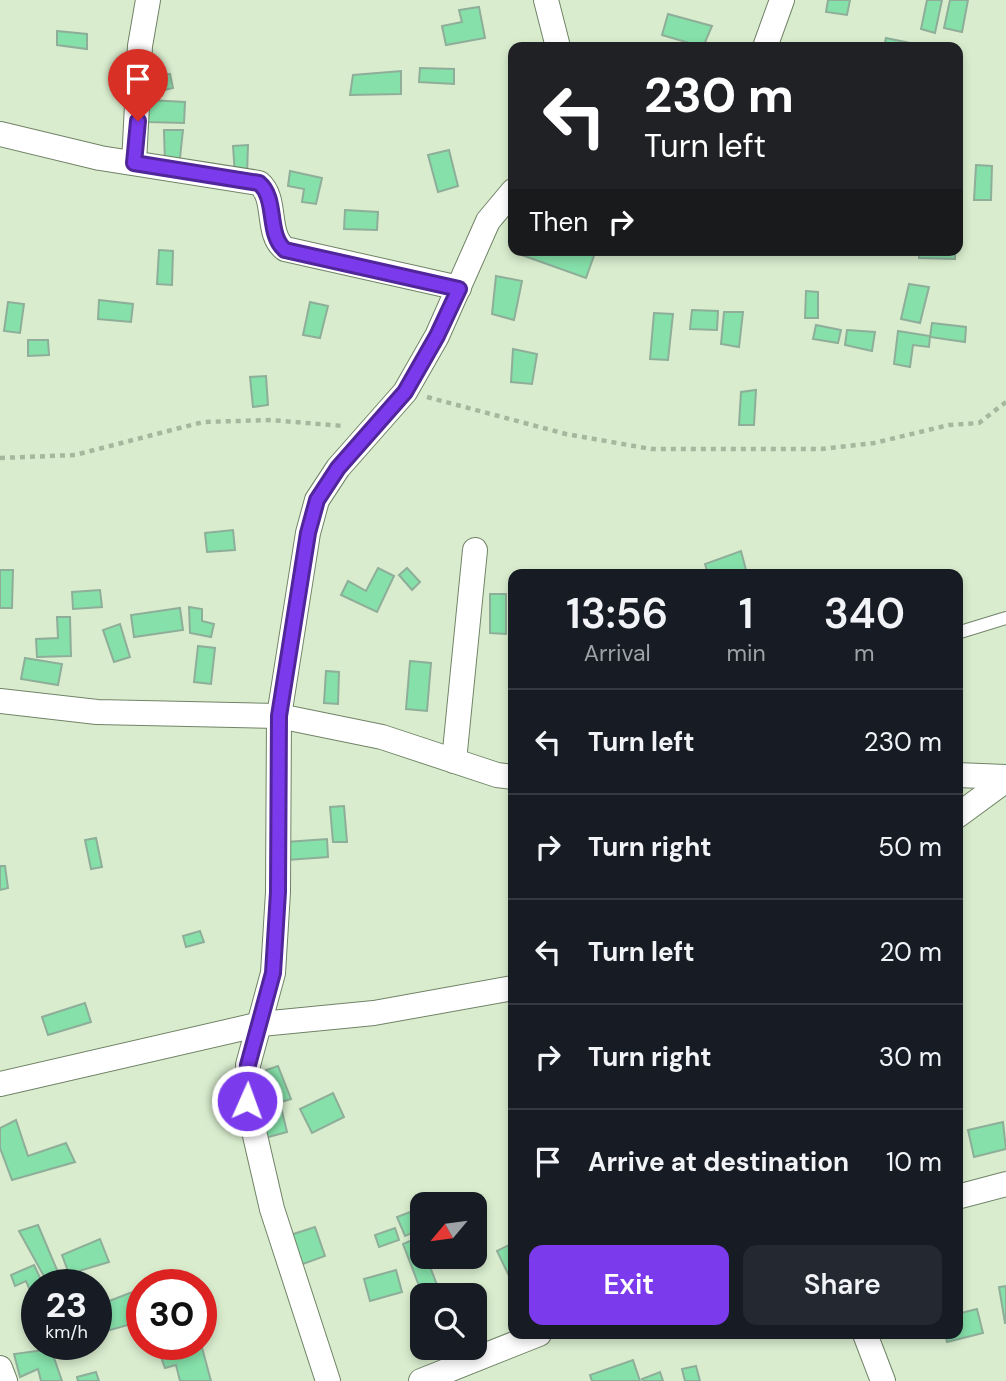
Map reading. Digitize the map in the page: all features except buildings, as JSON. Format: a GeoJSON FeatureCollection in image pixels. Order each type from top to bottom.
{"type":"FeatureCollection","features":[{"type":"Feature","properties":{"kind":"street"},"geometry":{"type":"LineString","coordinates":[[134,163],[141,46],[148,0]]}},
{"type":"Feature","properties":{"kind":"street"},"geometry":{"type":"LineString","coordinates":[[546,0],[557,42]]}},
{"type":"Feature","properties":{"kind":"street"},"geometry":{"type":"LineString","coordinates":[[767,42],[782,0]]}},
{"type":"Feature","properties":{"kind":"street"},"geometry":{"type":"LineString","coordinates":[[0,134],[100,158],[259,183],[266,192],[280,245],[296,254],[381,270],[459,289]]}},
{"type":"Feature","properties":{"kind":"street"},"geometry":{"type":"LineString","coordinates":[[328,1381],[272,1209],[247,1101],[248,1065],[273,973],[278,892],[279,716],[308,533],[317,500],[338,468],[405,392],[437,336],[488,221],[508,197]]}},
{"type":"Feature","properties":{"kind":"street"},"geometry":{"type":"LineString","coordinates":[[454,761],[475,551]]}},
{"type":"Feature","properties":{"kind":"street"},"geometry":{"type":"LineString","coordinates":[[0,701],[145,714],[279,716],[382,737],[508,776]]}},
{"type":"Feature","properties":{"kind":"street"},"geometry":{"type":"LineString","coordinates":[[963,775],[1006,778]]}},
{"type":"Feature","properties":{"kind":"street"},"geometry":{"type":"LineString","coordinates":[[963,811],[1006,778]]}},
{"type":"Feature","properties":{"kind":"street"},"geometry":{"type":"LineString","coordinates":[[0,1084],[261,1024],[374,1013],[508,989]]}},
{"type":"Feature","properties":{"kind":"street"},"geometry":{"type":"LineString","coordinates":[[963,1195],[1006,1184]]}},
{"type":"Feature","properties":{"kind":"street"},"geometry":{"type":"LineString","coordinates":[[421,1381],[526,1339]]}},
{"type":"Feature","properties":{"kind":"street"},"geometry":{"type":"LineString","coordinates":[[867,1339],[883,1381]]}},
{"type":"Feature","properties":{"kind":"street"},"geometry":{"type":"LineString","coordinates":[[0,1368],[5,1381]]}},
{"type":"Feature","properties":{"kind":"lane"},"geometry":{"type":"LineString","coordinates":[[963,631],[1006,618]]}},
{"type":"Feature","properties":{"kind":"path"},"geometry":{"type":"LineString","coordinates":[[405,392],[566,434],[652,449],[821,449],[874,443],[949,425],[979,423],[1006,402]]}},
{"type":"Feature","properties":{"kind":"path"},"geometry":{"type":"LineString","coordinates":[[0,458],[75,455],[203,422],[271,420],[372,428]]}},
{"type":"Feature","properties":{"kind":"route"},"geometry":{"type":"LineString","coordinates":[[138,121],[134,163],[259,183],[266,192],[277,239],[285,250],[459,289],[437,336],[405,392],[338,468],[317,500],[308,533],[279,716],[278,892],[273,973],[248,1065],[247,1101]]}}]}
